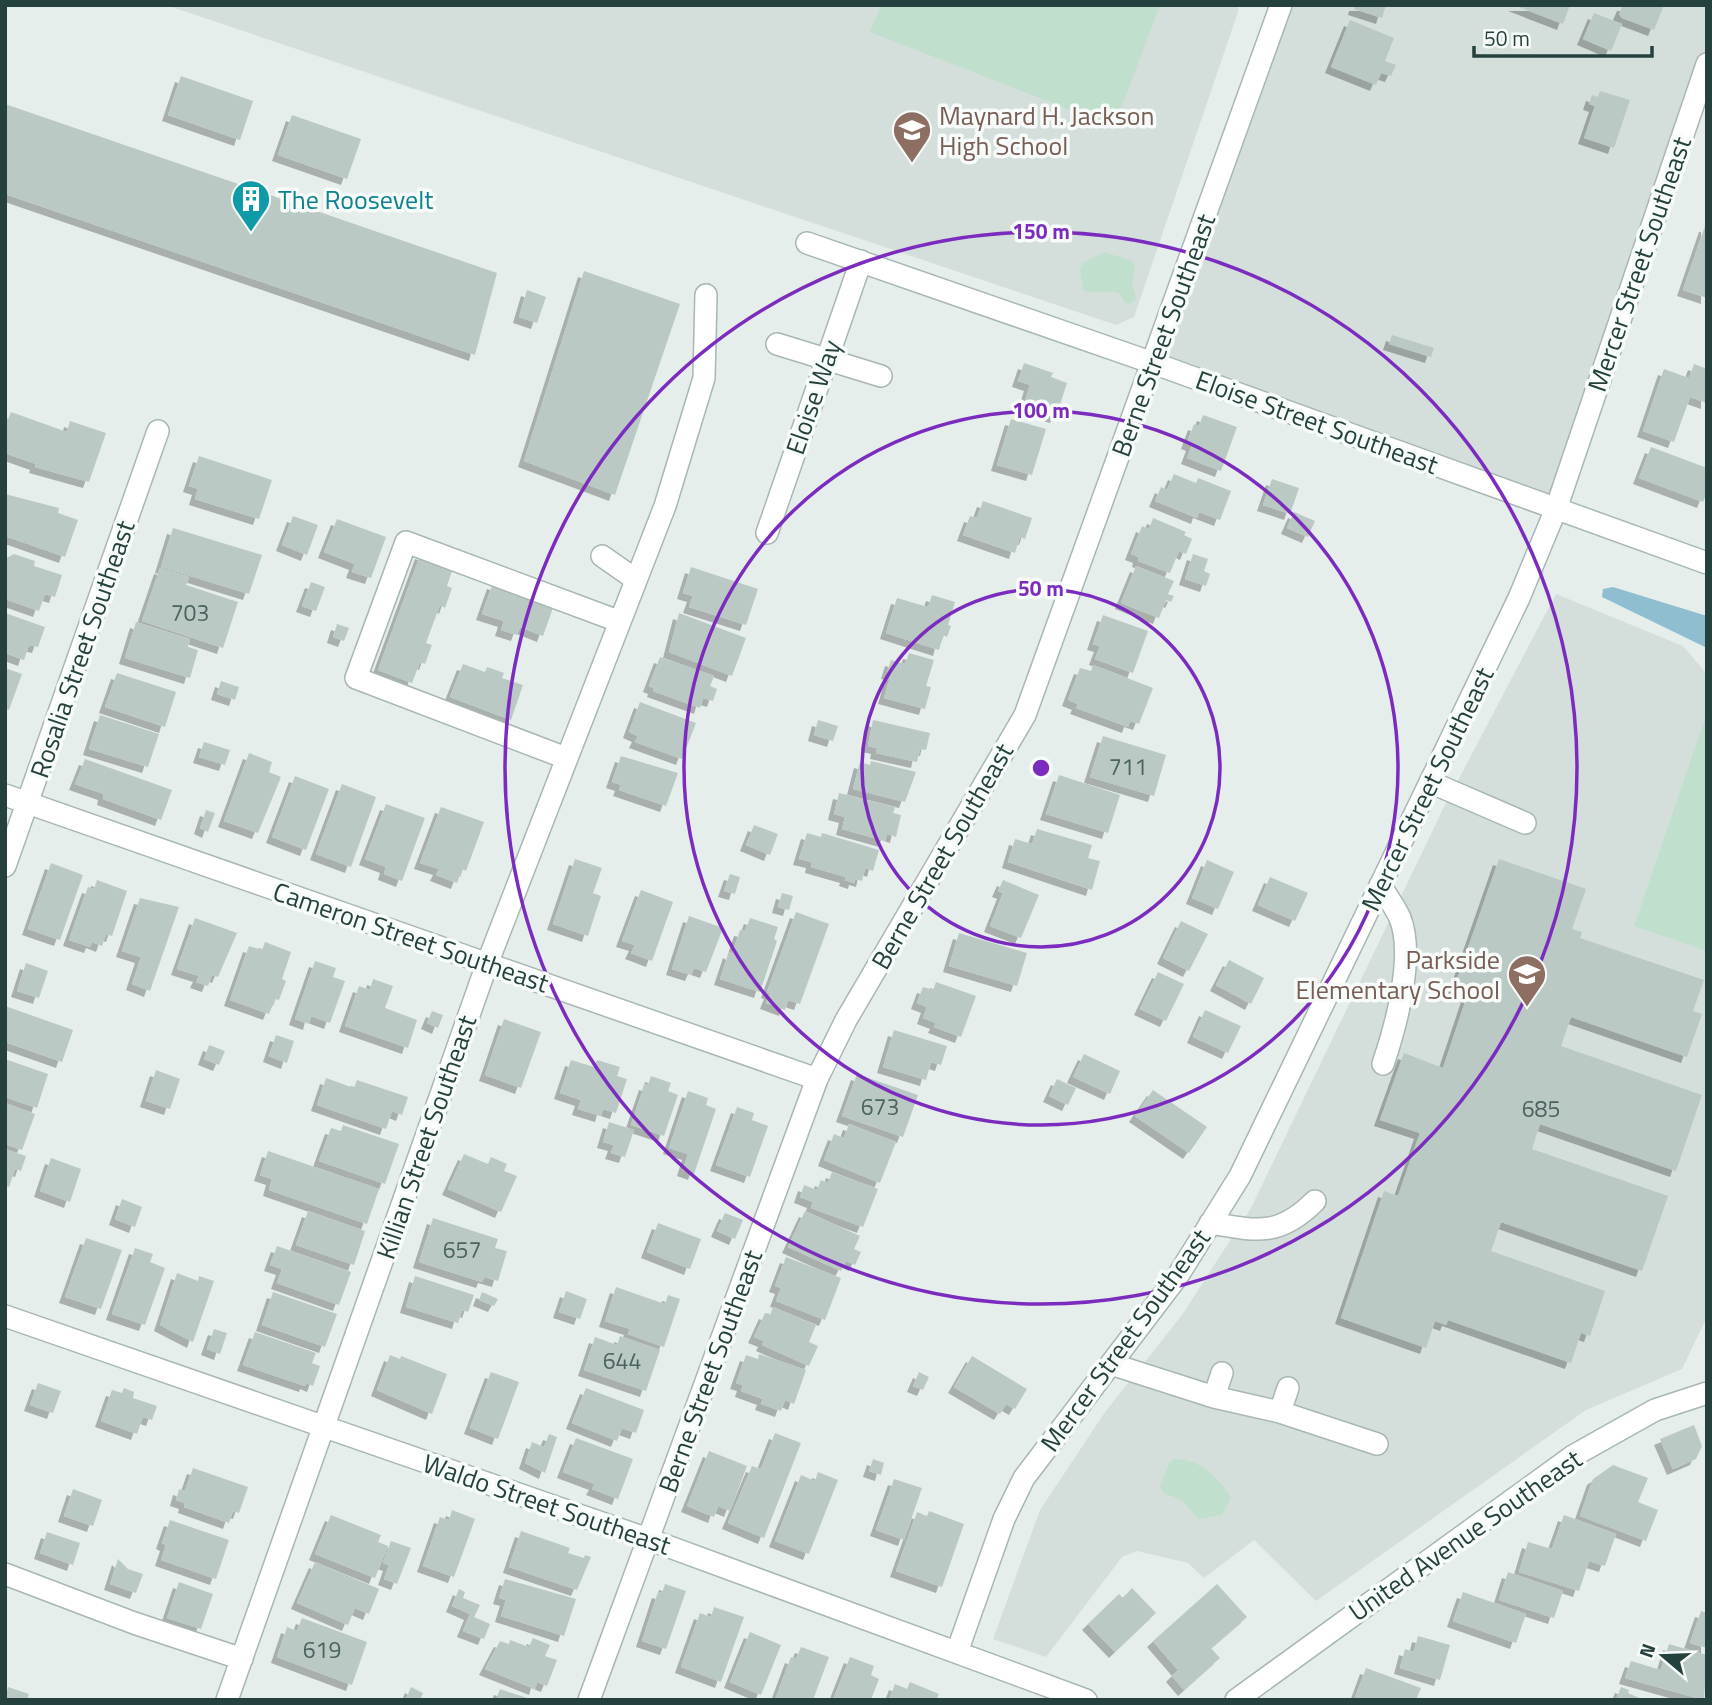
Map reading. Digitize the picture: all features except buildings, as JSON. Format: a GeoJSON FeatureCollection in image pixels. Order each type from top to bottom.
{"type":"FeatureCollection","features":[{"type":"Feature","properties":{"kind":"street","name":"Berne Street Southeast"},"geometry":{"type":"LineString","coordinates":[[589,1700],[817,1079],[846,1020],[1024,715],[1281,5]]}},
{"type":"Feature","properties":{"kind":"street","name":"Mercer Street Southeast"},"geometry":{"type":"LineString","coordinates":[[957,1652],[1004,1519],[1024,1478],[1177,1277],[1240,1175],[1520,598],[1556,509],[1707,64]]}},
{"type":"Feature","properties":{"kind":"street","name":"Eloise Street Southeast"},"geometry":{"type":"LineString","coordinates":[[807,243],[1153,363],[1707,563]]}},
{"type":"Feature","properties":{"kind":"street","name":"Eloise Way"},"geometry":{"type":"LineString","coordinates":[[767,533],[861,261]]}},
{"type":"Feature","properties":{"kind":"street","name":"Killian Street Southeast"},"geometry":{"type":"LineString","coordinates":[[227,1700],[487,964],[618,621],[665,506],[704,377],[706,295]]}},
{"type":"Feature","properties":{"kind":"street"},"geometry":{"type":"LineString","coordinates":[[777,344],[880,376]]}},
{"type":"Feature","properties":{"kind":"street","name":"Rosalia Street Southeast"},"geometry":{"type":"LineString","coordinates":[[5,866],[158,431]]}},
{"type":"Feature","properties":{"kind":"street"},"geometry":{"type":"LineString","coordinates":[[566,758],[356,678],[406,542],[618,621]]}},
{"type":"Feature","properties":{"kind":"street"},"geometry":{"type":"LineString","coordinates":[[602,556],[635,579]]}},
{"type":"Feature","properties":{"kind":"street"},"geometry":{"type":"LineString","coordinates":[[1430,782],[1525,823]]}},
{"type":"Feature","properties":{"kind":"street","name":"Cameron Street Southeast"},"geometry":{"type":"LineString","coordinates":[[5,795],[817,1079]]}},
{"type":"Feature","properties":{"kind":"street"},"geometry":{"type":"LineString","coordinates":[[1380,885],[1401,919],[1405,943],[1394,1032],[1383,1064]]}},
{"type":"Feature","properties":{"kind":"street"},"geometry":{"type":"LineString","coordinates":[[1210,1223],[1270,1230],[1299,1217],[1315,1201]]}},
{"type":"Feature","properties":{"kind":"street","name":"Waldo Street Southeast"},"geometry":{"type":"LineString","coordinates":[[5,1317],[648,1539],[1087,1700]]}},
{"type":"Feature","properties":{"kind":"street"},"geometry":{"type":"LineString","coordinates":[[1111,1364],[1214,1397],[1280,1412],[1377,1444]]}},
{"type":"Feature","properties":{"kind":"street"},"geometry":{"type":"LineString","coordinates":[[1214,1397],[1222,1373]]}},
{"type":"Feature","properties":{"kind":"street"},"geometry":{"type":"LineString","coordinates":[[1280,1412],[1288,1388]]}},
{"type":"Feature","properties":{"kind":"street","name":"United Avenue Southeast"},"geometry":{"type":"LineString","coordinates":[[1236,1700],[1573,1456],[1655,1410],[1707,1393]]}},
{"type":"Feature","properties":{"kind":"street"},"geometry":{"type":"LineString","coordinates":[[5,1574],[157,1631],[242,1659]]}},
{"type":"Feature","properties":{"kind":"shaded area","name":"Maynard H. Jackson High School"},"geometry":{"type":"Polygon","coordinates":[[[166,5],[1238,5],[1238,12],[1134,317],[1116,325],[166,5]]]}},
{"type":"Feature","properties":{"kind":"shaded area"},"geometry":{"type":"Polygon","coordinates":[[[1277,5],[1707,5],[1707,72],[1557,509],[1156,357],[1277,5]]]}},
{"type":"Feature","properties":{"kind":"shaded area","name":"Parkside Elementary School"},"geometry":{"type":"Polygon","coordinates":[[[1556,594],[1683,646],[1707,674],[1707,1317],[1682,1369],[1586,1410],[1316,1601],[1254,1540],[1204,1578],[1188,1563],[1137,1551],[1122,1557],[1046,1657],[993,1639],[1040,1510],[1105,1412],[1182,1315],[1251,1208],[1444,807],[1556,594]]]}},
{"type":"Feature","properties":{"kind":"green space"},"geometry":{"type":"Polygon","coordinates":[[[881,5],[1160,5],[1114,127],[870,32],[881,5]]]}},
{"type":"Feature","properties":{"kind":"green space"},"geometry":{"type":"Polygon","coordinates":[[[1104,252],[1132,261],[1135,266],[1132,283],[1136,299],[1130,304],[1125,303],[1119,293],[1083,290],[1080,269],[1083,263],[1104,252]]]}},
{"type":"Feature","properties":{"kind":"green space"},"geometry":{"type":"Polygon","coordinates":[[[1707,713],[1707,951],[1634,926],[1707,713]]]}},
{"type":"Feature","properties":{"kind":"green space"},"geometry":{"type":"Polygon","coordinates":[[[1175,1459],[1201,1466],[1221,1483],[1231,1498],[1222,1515],[1198,1519],[1182,1500],[1164,1493],[1160,1487],[1169,1463],[1175,1459]]]}},
{"type":"Feature","properties":{"kind":"water"},"geometry":{"type":"Polygon","coordinates":[[[1613,587],[1707,616],[1707,648],[1602,597],[1603,589],[1613,587]]]}},
{"type":"Feature","properties":{"kind":"place","name":"Maynard H. Jackson High School"},"geometry":{"type":"Point","coordinates":[912,164]}},
{"type":"Feature","properties":{"kind":"place","name":"The Roosevelt"},"geometry":{"type":"Point","coordinates":[251,233]}},
{"type":"Feature","properties":{"kind":"place","name":"Parkside Elementary School"},"geometry":{"type":"Point","coordinates":[1527,1008]}}]}
